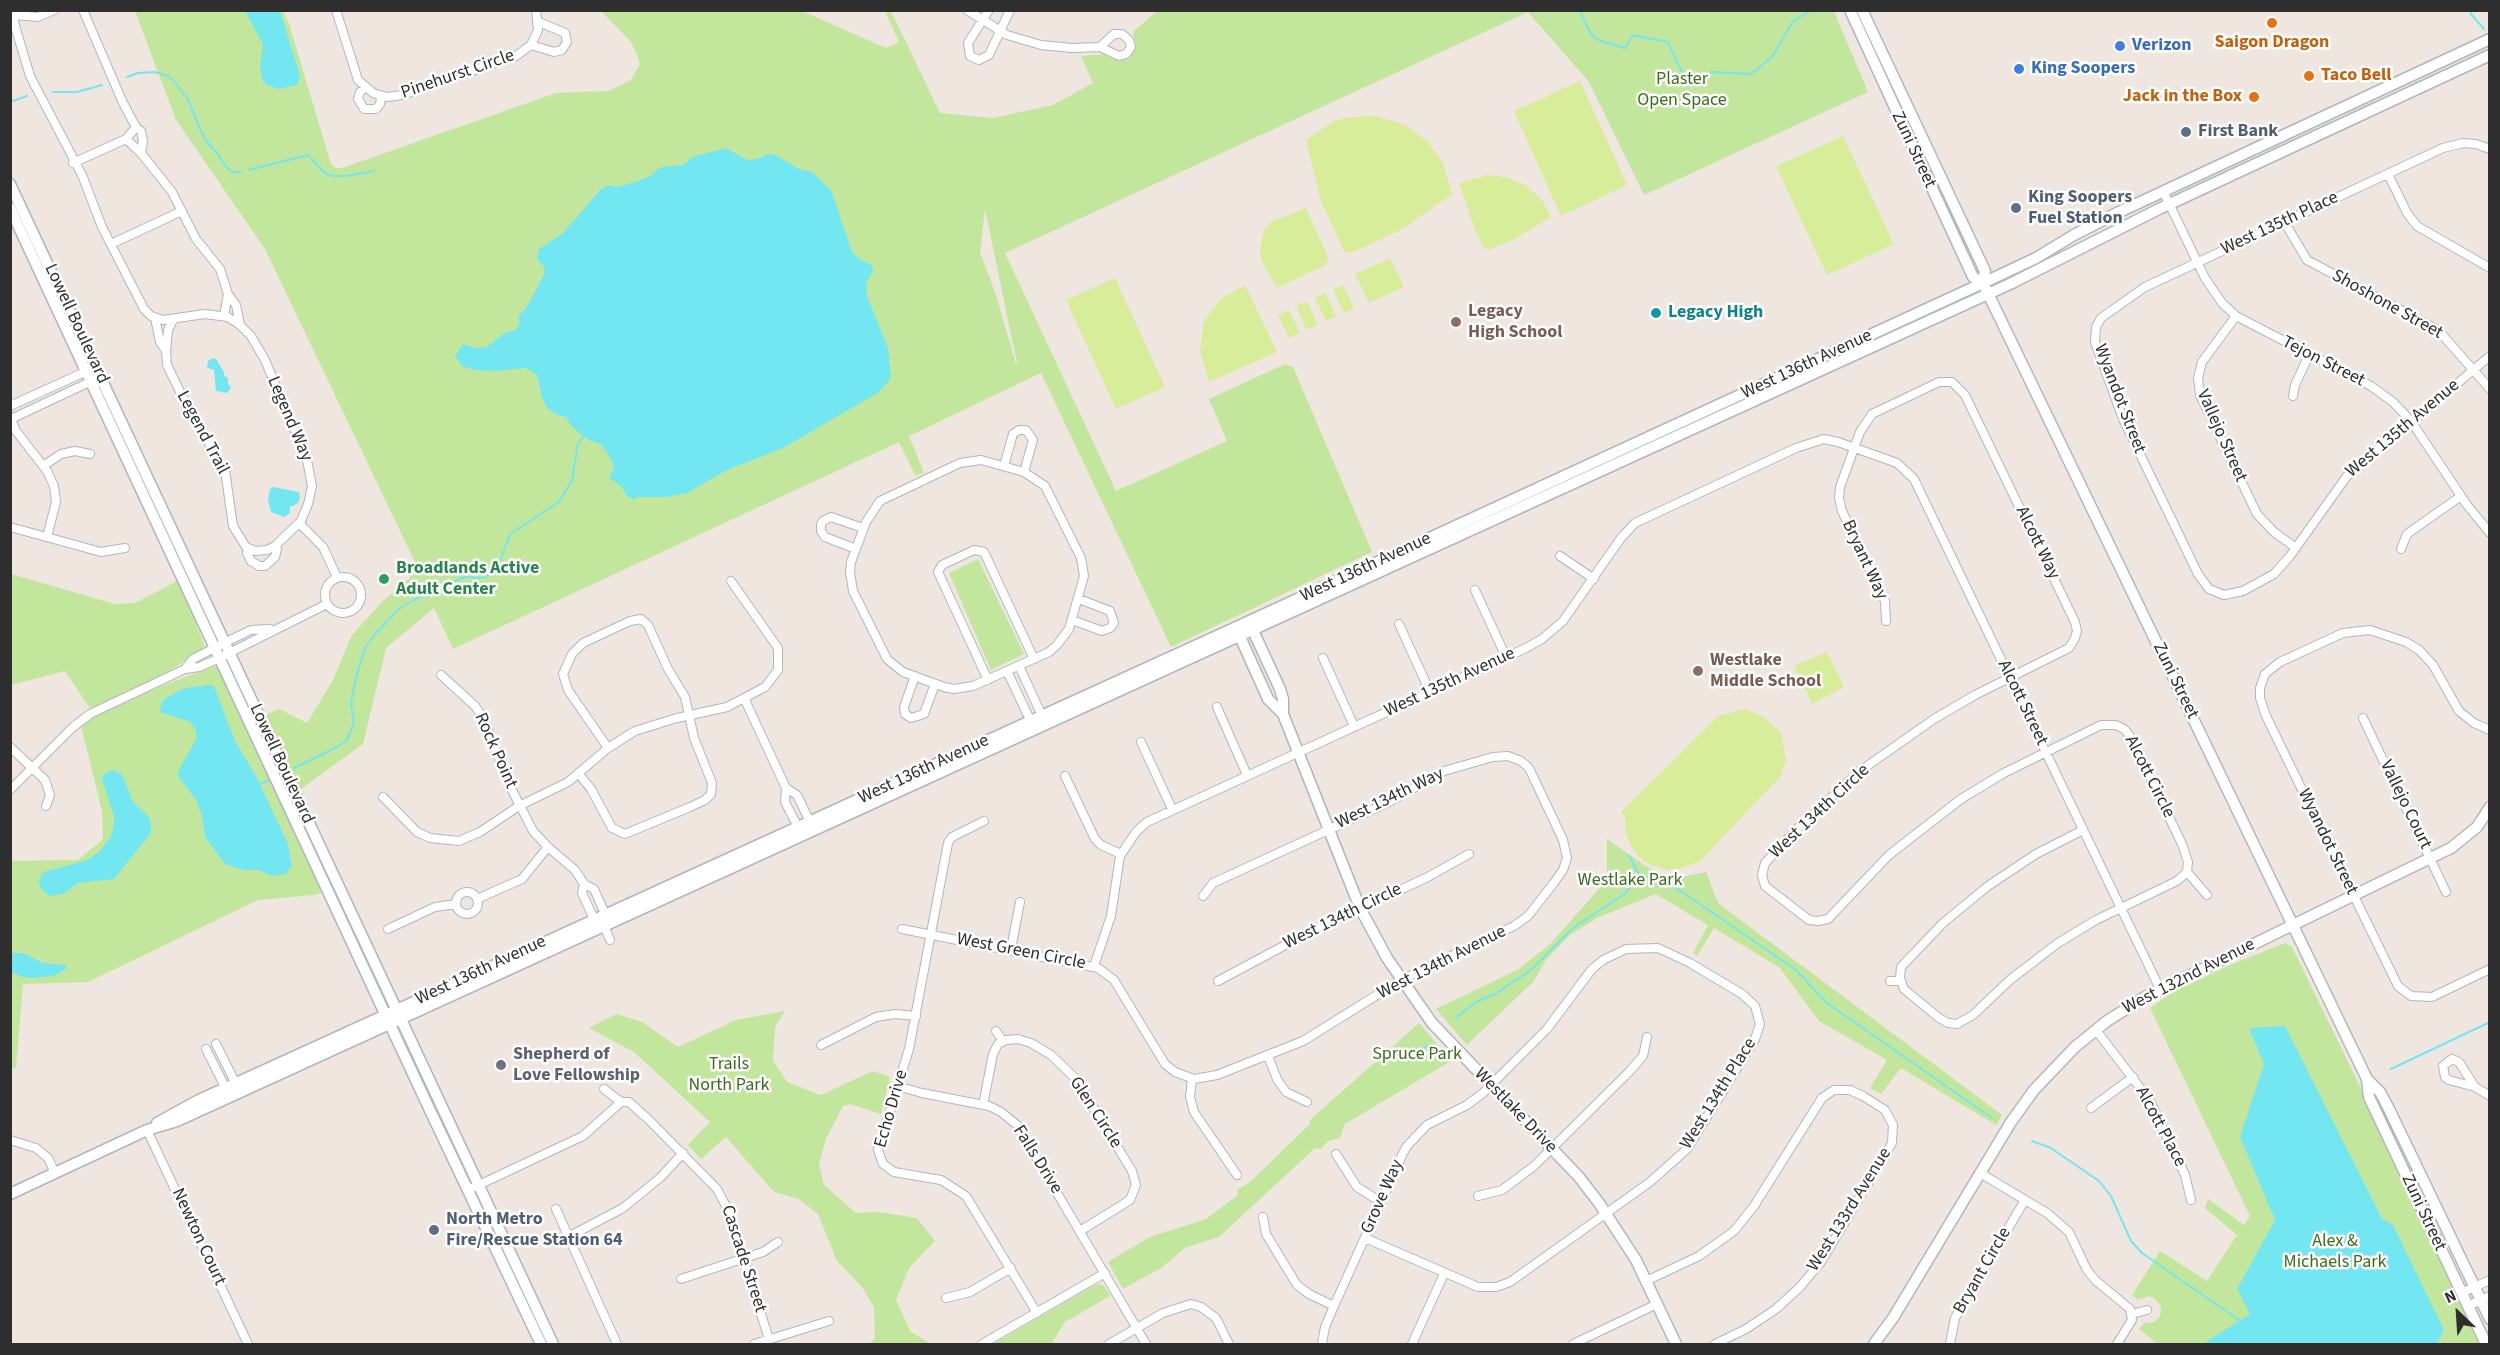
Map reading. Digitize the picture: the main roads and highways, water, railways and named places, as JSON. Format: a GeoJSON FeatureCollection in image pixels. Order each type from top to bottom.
{"type":"FeatureCollection","features":[{"type":"Feature","properties":{"kind":"main road","name":"Zuni Street"},"geometry":{"type":"LineString","coordinates":[[1850,10],[1973,277],[1985,288],[2367,1079],[2380,1092],[2475,1286],[2485,1298],[2490,1319]]}},
{"type":"Feature","properties":{"kind":"main road","name":"Zuni Street"},"geometry":{"type":"LineString","coordinates":[[1862,10],[1985,271],[1985,288]]}},
{"type":"Feature","properties":{"kind":"main road","name":"West 136th Avenue"},"geometry":{"type":"LineString","coordinates":[[1985,288],[2094,224],[2490,39]]}},
{"type":"Feature","properties":{"kind":"main road","name":"West 136th Avenue"},"geometry":{"type":"LineString","coordinates":[[1251,625],[1521,506],[1985,288],[2046,267],[2102,236],[2490,54]]}},
{"type":"Feature","properties":{"kind":"main road","name":"Lowell Boulevard"},"geometry":{"type":"LineString","coordinates":[[10,184],[94,374],[473,1188],[541,1344]]}},
{"type":"Feature","properties":{"kind":"main road","name":"Lowell Boulevard"},"geometry":{"type":"LineString","coordinates":[[10,208],[94,374]]}},
{"type":"Feature","properties":{"kind":"main road","name":"West 136th Avenue"},"geometry":{"type":"LineString","coordinates":[[10,1194],[147,1130],[177,1111],[233,1091],[393,1017],[594,919],[812,826],[1251,625],[1527,494],[1783,381]]}},
{"type":"Feature","properties":{"kind":"main road"},"geometry":{"type":"LineString","coordinates":[[1521,506],[1527,494]]}},
{"type":"Feature","properties":{"kind":"main road","name":"Westlake Drive"},"geometry":{"type":"LineString","coordinates":[[1251,625],[1280,689],[1283,714],[1360,908],[1401,980],[1432,1023],[1579,1177],[1607,1213],[1624,1239],[1676,1344]]}},
{"type":"Feature","properties":{"kind":"main road","name":"Westlake Drive"},"geometry":{"type":"LineString","coordinates":[[1238,631],[1268,699],[1283,714]]}},
{"type":"Feature","properties":{"kind":"main road","name":"West 132nd Avenue"},"geometry":{"type":"LineString","coordinates":[[1874,1344],[1893,1318],[2011,1122],[2034,1090],[2062,1060],[2096,1030],[2125,1009],[2160,989],[2431,858],[2465,839],[2489,812]]}},
{"type":"Feature","properties":{"kind":"main road","name":"West 136th Avenue"},"geometry":{"type":"LineString","coordinates":[[393,1017],[604,926],[800,831]]}},
{"type":"Feature","properties":{"kind":"main road","name":"Zuni Street"},"geometry":{"type":"LineString","coordinates":[[2367,1079],[2369,1097],[2486,1344]]}},
{"type":"Feature","properties":{"kind":"main road","name":"Lowell Boulevard"},"geometry":{"type":"LineString","coordinates":[[473,1188],[553,1344]]}},
{"type":"Feature","properties":{"kind":"water"},"geometry":{"type":"Polygon","coordinates":[[[245,11],[280,11],[299,72],[297,85],[279,89],[263,81],[260,66],[263,44],[245,11]]]}},
{"type":"Feature","properties":{"kind":"water"},"geometry":{"type":"Polygon","coordinates":[[[726,148],[747,160],[761,158],[767,154],[775,155],[799,169],[812,172],[831,190],[852,252],[861,260],[872,265],[873,270],[866,284],[867,296],[888,348],[891,378],[879,392],[783,448],[727,470],[687,493],[667,497],[637,497],[635,500],[627,496],[621,486],[609,478],[614,470],[612,461],[602,445],[587,439],[572,427],[566,417],[555,414],[547,408],[537,375],[526,368],[497,371],[474,370],[462,366],[455,356],[463,344],[475,348],[487,347],[503,334],[515,330],[520,323],[518,316],[527,307],[544,274],[544,267],[537,259],[539,249],[563,233],[601,189],[609,185],[616,187],[636,182],[650,176],[661,167],[684,165],[692,157],[726,148]]]}},
{"type":"Feature","properties":{"kind":"water"},"geometry":{"type":"Polygon","coordinates":[[[213,358],[224,372],[224,376],[228,378],[231,388],[227,393],[216,391],[214,370],[207,368],[208,361],[213,358]]]}},
{"type":"Feature","properties":{"kind":"water"},"geometry":{"type":"Polygon","coordinates":[[[273,487],[299,492],[300,499],[297,504],[290,507],[290,513],[284,517],[271,512],[268,500],[270,489],[273,487]]]}},
{"type":"Feature","properties":{"kind":"water"},"geometry":{"type":"Polygon","coordinates":[[[214,686],[235,741],[256,776],[288,844],[292,865],[286,874],[272,876],[258,870],[243,870],[225,864],[205,837],[202,816],[196,800],[178,776],[179,769],[196,740],[196,730],[190,722],[160,712],[161,704],[164,699],[185,688],[214,686]]]}},
{"type":"Feature","properties":{"kind":"water"},"geometry":{"type":"Polygon","coordinates":[[[113,770],[122,774],[133,802],[148,816],[151,833],[114,879],[78,883],[63,894],[49,896],[40,887],[39,880],[44,872],[87,860],[99,852],[110,838],[114,816],[102,779],[105,773],[113,770]]]}},
{"type":"Feature","properties":{"kind":"water"},"geometry":{"type":"Polygon","coordinates":[[[11,953],[24,953],[43,963],[66,965],[66,969],[53,976],[35,978],[11,974],[11,953]]]}},
{"type":"Feature","properties":{"kind":"water"},"geometry":{"type":"Polygon","coordinates":[[[2285,1026],[2382,1219],[2393,1225],[2444,1330],[2437,1344],[2203,1344],[2250,1314],[2237,1289],[2275,1220],[2240,1137],[2264,1064],[2249,1028],[2285,1026]]]}},
{"type":"Feature","properties":{"kind":"waterway"},"geometry":{"type":"LineString","coordinates":[[1579,10],[1591,34],[1598,40],[1625,48],[1633,35],[1668,42],[1685,79],[1693,82],[1712,72],[1751,74],[1772,57],[1793,21],[1812,10]]}},
{"type":"Feature","properties":{"kind":"waterway"},"geometry":{"type":"LineString","coordinates":[[2470,10],[2484,29]]}},
{"type":"Feature","properties":{"kind":"waterway"},"geometry":{"type":"LineString","coordinates":[[127,77],[138,73],[155,72],[173,80],[187,98],[204,138],[227,168],[233,172],[241,172]]}},
{"type":"Feature","properties":{"kind":"waterway"},"geometry":{"type":"LineString","coordinates":[[53,92],[77,92],[102,85]]}},
{"type":"Feature","properties":{"kind":"waterway"},"geometry":{"type":"LineString","coordinates":[[10,102],[27,96]]}},
{"type":"Feature","properties":{"kind":"waterway"},"geometry":{"type":"LineString","coordinates":[[249,170],[308,155],[325,173],[332,176],[374,171]]}},
{"type":"Feature","properties":{"kind":"waterway"},"geometry":{"type":"LineString","coordinates":[[294,768],[347,740],[354,723],[351,704],[355,681],[365,648],[375,634],[400,608],[414,600],[464,577],[484,578],[492,573],[502,556],[510,534],[559,502],[572,480],[578,444],[584,436]]}},
{"type":"Feature","properties":{"kind":"waterway"},"geometry":{"type":"LineString","coordinates":[[260,784],[269,780]]}},
{"type":"Feature","properties":{"kind":"waterway"},"geometry":{"type":"LineString","coordinates":[[1629,856],[1639,874]]}},
{"type":"Feature","properties":{"kind":"waterway"},"geometry":{"type":"LineString","coordinates":[[1456,1018],[1476,1002],[1495,994],[1531,970],[1573,928],[1626,893],[1639,874],[1669,883],[1796,970],[1827,1003],[1992,1118]]}},
{"type":"Feature","properties":{"kind":"waterway"},"geometry":{"type":"LineString","coordinates":[[2391,1069],[2490,1022]]}},
{"type":"Feature","properties":{"kind":"waterway"},"geometry":{"type":"LineString","coordinates":[[1408,1062],[1428,1045]]}},
{"type":"Feature","properties":{"kind":"waterway"},"geometry":{"type":"LineString","coordinates":[[2032,1141],[2051,1148],[2099,1181],[2111,1196],[2131,1241],[2142,1253],[2239,1320]]}},
{"type":"Feature","properties":{"kind":"place","name":"Saigon Dragon"},"geometry":{"type":"Point","coordinates":[2272,23]}},
{"type":"Feature","properties":{"kind":"place","name":"Verizon"},"geometry":{"type":"Point","coordinates":[2120,46]}},
{"type":"Feature","properties":{"kind":"place","name":"King Soopers"},"geometry":{"type":"Point","coordinates":[2019,69]}},
{"type":"Feature","properties":{"kind":"place","name":"Taco Bell"},"geometry":{"type":"Point","coordinates":[2309,76]}},
{"type":"Feature","properties":{"kind":"place","name":"Jack in the Box"},"geometry":{"type":"Point","coordinates":[2254,97]}},
{"type":"Feature","properties":{"kind":"place","name":"First Bank"},"geometry":{"type":"Point","coordinates":[2186,132]}},
{"type":"Feature","properties":{"kind":"place","name":"King Soopers Fuel Station"},"geometry":{"type":"Point","coordinates":[2016,208]}},
{"type":"Feature","properties":{"kind":"place","name":"Legacy High"},"geometry":{"type":"Point","coordinates":[1656,313]}},
{"type":"Feature","properties":{"kind":"place","name":"Legacy High School"},"geometry":{"type":"Point","coordinates":[1456,322]}},
{"type":"Feature","properties":{"kind":"place","name":"Broadlands Active Adult Center"},"geometry":{"type":"Point","coordinates":[384,579]}},
{"type":"Feature","properties":{"kind":"place","name":"Westlake Middle School"},"geometry":{"type":"Point","coordinates":[1698,671]}},
{"type":"Feature","properties":{"kind":"place","name":"Shepherd of Love Fellowship"},"geometry":{"type":"Point","coordinates":[501,1065]}},
{"type":"Feature","properties":{"kind":"place","name":"North Metro Fire/Rescue Station 64"},"geometry":{"type":"Point","coordinates":[434,1230]}},
{"type":"Feature","properties":{"kind":"park label","name":"Plaster Open Space"},"geometry":{"type":"Point","coordinates":[1682,90]}},
{"type":"Feature","properties":{"kind":"park label","name":"Westlake Park"},"geometry":{"type":"Point","coordinates":[1630,881]}},
{"type":"Feature","properties":{"kind":"park label","name":"Spruce Park"},"geometry":{"type":"Point","coordinates":[1417,1055]}},
{"type":"Feature","properties":{"kind":"park label","name":"Trails North Park"},"geometry":{"type":"Point","coordinates":[729,1075]}},
{"type":"Feature","properties":{"kind":"park label","name":"Alex & Michaels Park"},"geometry":{"type":"Point","coordinates":[2335,1252]}}]}
